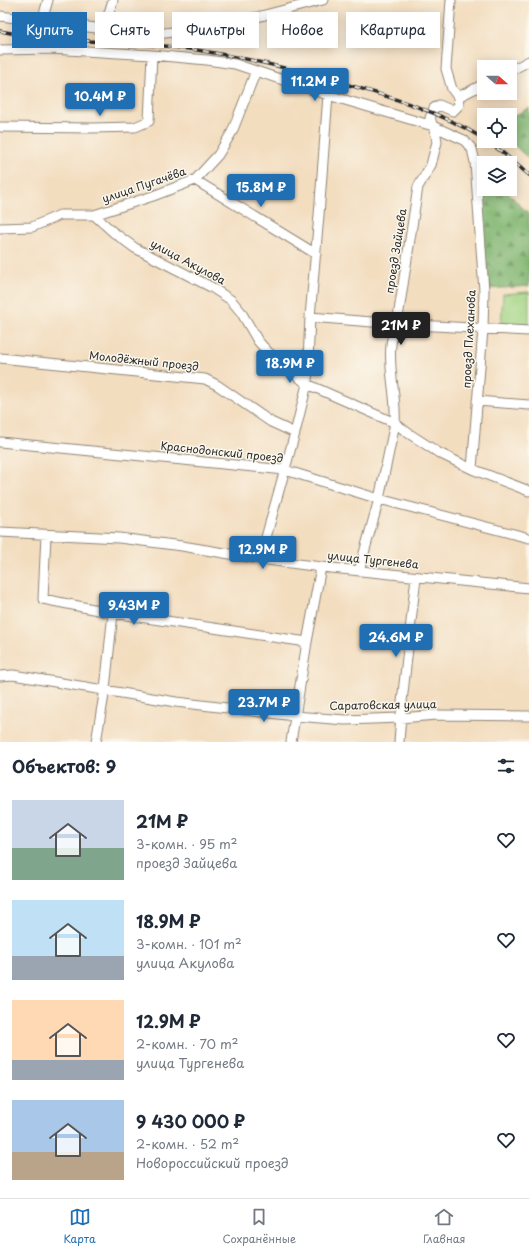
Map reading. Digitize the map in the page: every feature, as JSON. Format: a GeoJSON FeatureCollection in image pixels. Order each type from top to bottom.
{"type":"FeatureCollection","features":[{"type":"Feature","properties":{"kind":"street"},"geometry":{"type":"LineString","coordinates":[[45,12],[48,0]]}},
{"type":"Feature","properties":{"kind":"street"},"geometry":{"type":"LineString","coordinates":[[109,12],[113,0]]}},
{"type":"Feature","properties":{"kind":"street"},"geometry":{"type":"LineString","coordinates":[[164,33],[230,24],[323,0]]}},
{"type":"Feature","properties":{"kind":"street"},"geometry":{"type":"LineString","coordinates":[[451,0],[446,69],[452,88],[458,97],[477,88]]}},
{"type":"Feature","properties":{"kind":"street"},"geometry":{"type":"LineString","coordinates":[[0,16],[12,17]]}},
{"type":"Feature","properties":{"kind":"street","name":"проезд Плеханова"},"geometry":{"type":"LineString","coordinates":[[0,50],[51,49],[152,54],[235,64],[328,95],[433,126],[464,140],[472,149],[475,162],[484,291],[483,329],[472,469]]}},
{"type":"Feature","properties":{"kind":"street"},"geometry":{"type":"LineString","coordinates":[[0,127],[135,127],[149,121],[152,54]]}},
{"type":"Feature","properties":{"kind":"street"},"geometry":{"type":"LineString","coordinates":[[517,67],[529,61]]}},
{"type":"Feature","properties":{"kind":"street","name":"улица Пугачёва"},"geometry":{"type":"LineString","coordinates":[[94,215],[194,180],[218,156],[232,132],[256,71]]}},
{"type":"Feature","properties":{"kind":"street"},"geometry":{"type":"LineString","coordinates":[[260,559],[307,384],[310,317],[328,95]]}},
{"type":"Feature","properties":{"kind":"street","name":"проезд Зайцева"},"geometry":{"type":"LineString","coordinates":[[359,572],[379,498],[396,414],[391,368],[391,345],[397,324],[418,187],[431,164],[437,142],[430,118],[434,108],[439,105],[453,111],[459,105],[458,97]]}},
{"type":"Feature","properties":{"kind":"street"},"geometry":{"type":"LineString","coordinates":[[194,180],[316,254]]}},
{"type":"Feature","properties":{"kind":"street"},"geometry":{"type":"LineString","coordinates":[[0,228],[32,227],[60,214],[94,215]]}},
{"type":"Feature","properties":{"kind":"street","name":"улица Акулова"},"geometry":{"type":"LineString","coordinates":[[94,215],[113,232],[135,248],[212,287],[231,300],[241,312],[258,341],[268,352],[307,384],[394,423],[439,454],[472,469],[529,491]]}},
{"type":"Feature","properties":{"kind":"street"},"geometry":{"type":"LineString","coordinates":[[310,317],[397,324],[529,331]]}},
{"type":"Feature","properties":{"kind":"street","name":"Молодёжный проезд"},"geometry":{"type":"LineString","coordinates":[[0,358],[205,379],[271,422],[295,433]]}},
{"type":"Feature","properties":{"kind":"street"},"geometry":{"type":"LineString","coordinates":[[477,402],[529,405]]}},
{"type":"Feature","properties":{"kind":"street","name":"Краснодонский проезд"},"geometry":{"type":"LineString","coordinates":[[0,442],[285,470],[379,498],[529,538]]}},
{"type":"Feature","properties":{"kind":"street","name":"улица Тургенева"},"geometry":{"type":"LineString","coordinates":[[0,532],[119,538],[359,572],[529,588]]}},
{"type":"Feature","properties":{"kind":"street"},"geometry":{"type":"LineString","coordinates":[[46,535],[43,599],[113,613],[307,642]]}},
{"type":"Feature","properties":{"kind":"street"},"geometry":{"type":"LineString","coordinates":[[291,742],[321,567]]}},
{"type":"Feature","properties":{"kind":"street"},"geometry":{"type":"LineString","coordinates":[[399,742],[400,718],[416,577]]}},
{"type":"Feature","properties":{"kind":"street"},"geometry":{"type":"LineString","coordinates":[[96,742],[105,689],[113,613]]}},
{"type":"Feature","properties":{"kind":"street","name":"Саратовская улица"},"geometry":{"type":"LineString","coordinates":[[0,676],[13,675],[105,689],[176,702],[295,716],[345,720],[437,715],[529,716]]}},
{"type":"Feature","properties":{"kind":"green space"},"geometry":{"type":"Polygon","coordinates":[[[529,108],[529,159],[517,148],[517,114],[529,108]]]}},
{"type":"Feature","properties":{"kind":"green space"},"geometry":{"type":"Polygon","coordinates":[[[479,196],[511,196],[529,214],[529,286],[486,289],[479,196]]]}},
{"type":"Feature","properties":{"kind":"green space"},"geometry":{"type":"Polygon","coordinates":[[[529,292],[529,324],[501,325],[503,294],[529,292]]]}},
{"type":"Feature","properties":{"kind":"railway"},"geometry":{"type":"LineString","coordinates":[[0,31],[57,39],[177,47],[223,54],[290,69],[393,98],[449,120],[477,135]]}},
{"type":"Feature","properties":{"kind":"railway"},"geometry":{"type":"LineString","coordinates":[[497,148],[529,175]]}}]}
